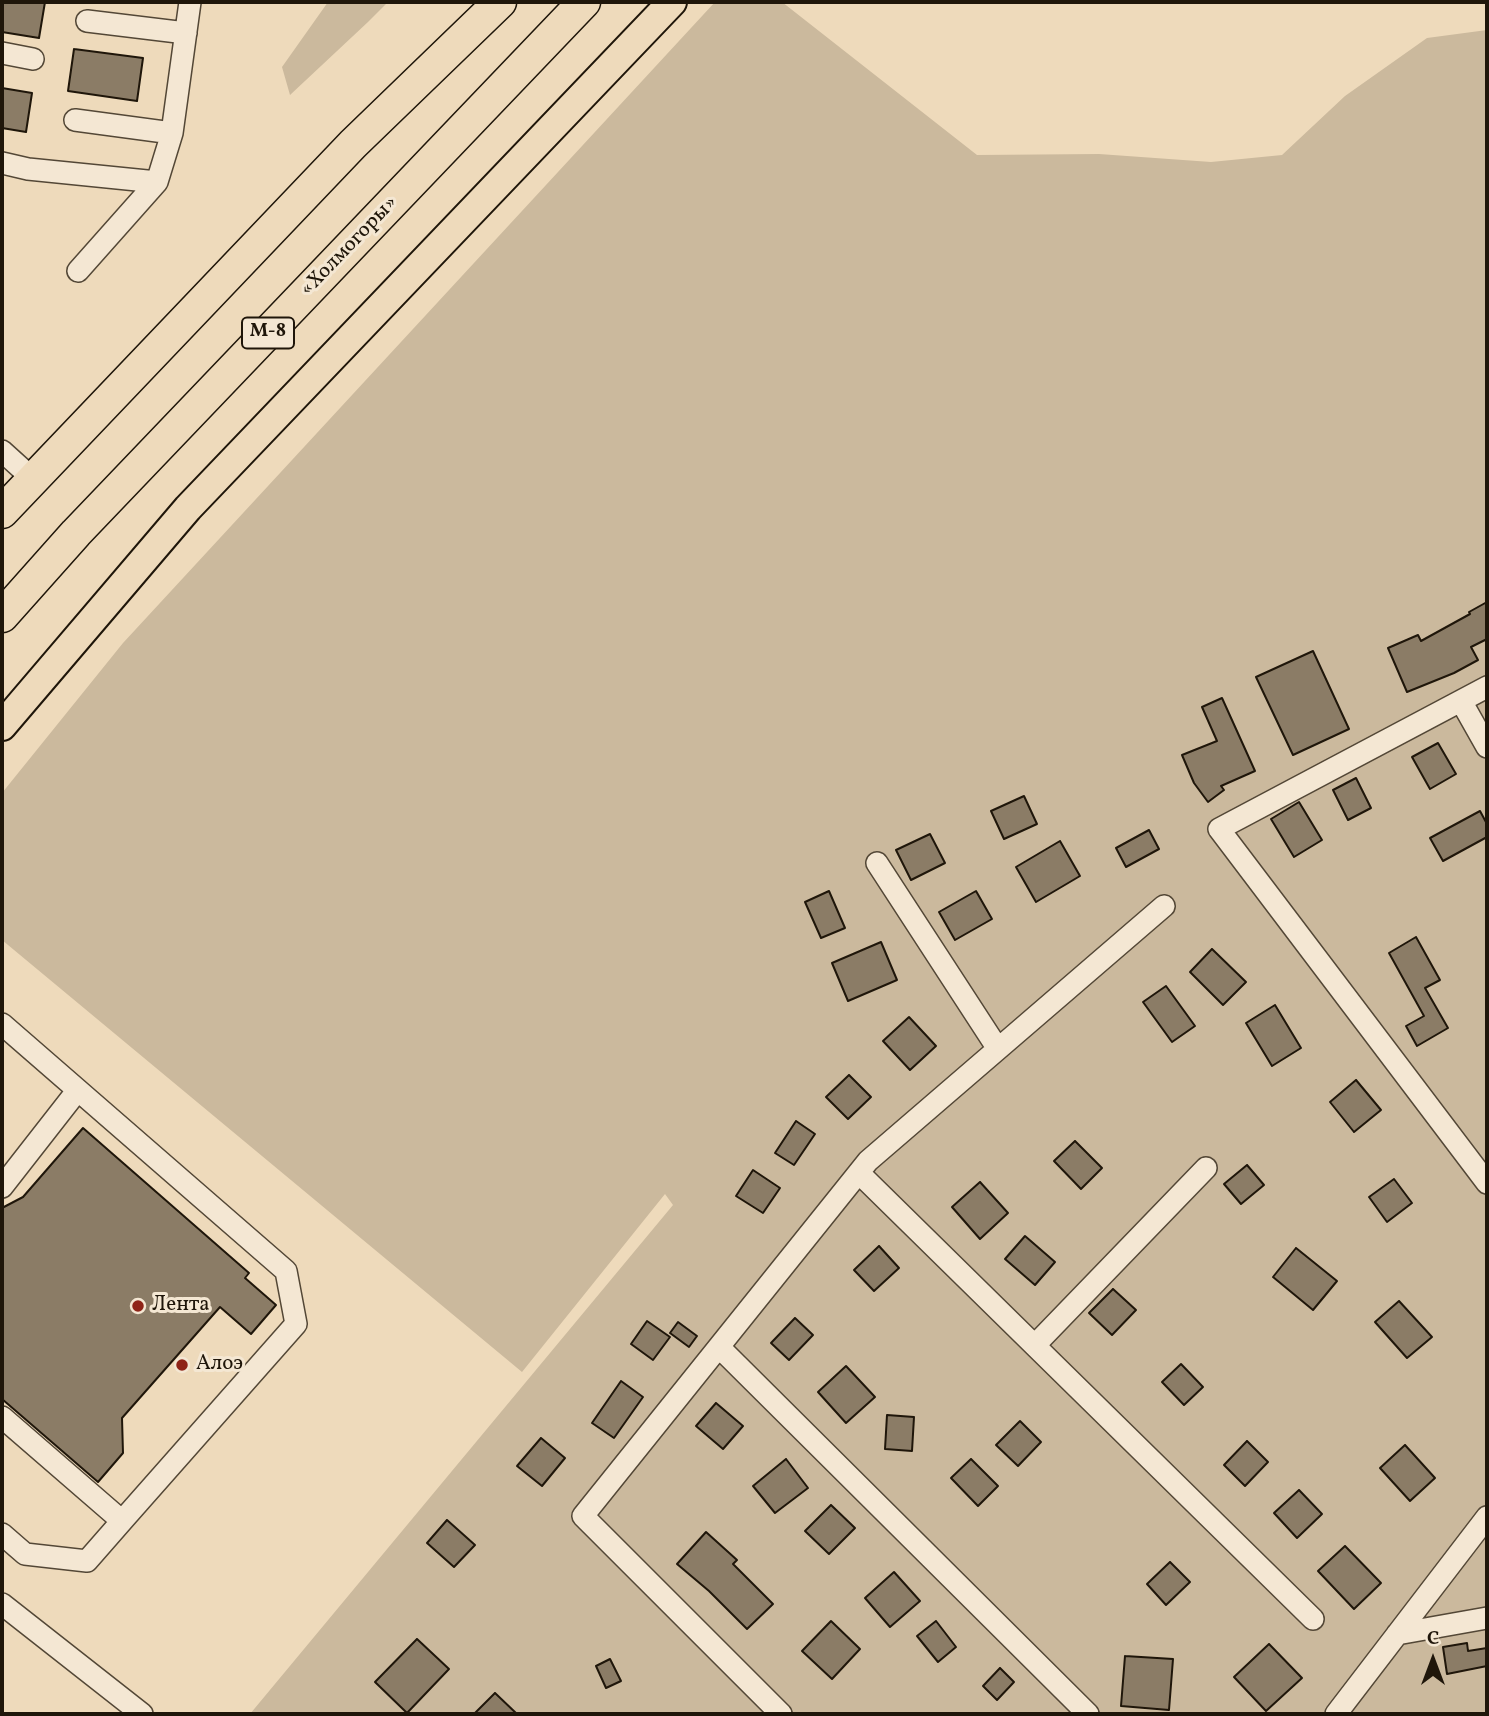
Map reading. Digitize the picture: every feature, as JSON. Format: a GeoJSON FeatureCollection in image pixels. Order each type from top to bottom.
{"type":"FeatureCollection","features":[{"type":"Feature","properties":{"kind":"highway"},"geometry":{"type":"LineString","coordinates":[[2,512],[353,144],[500,2]]}},
{"type":"Feature","properties":{"kind":"highway","name":"«Холмогоры»"},"geometry":{"type":"LineString","coordinates":[[2,616],[76,533],[584,2]]}},
{"type":"Feature","properties":{"kind":"main road"},"geometry":{"type":"LineString","coordinates":[[536,51],[597,2]]}},
{"type":"Feature","properties":{"kind":"main road"},"geometry":{"type":"LineString","coordinates":[[2,726],[188,508],[672,2]]}},
{"type":"Feature","properties":{"kind":"street"},"geometry":{"type":"LineString","coordinates":[[78,271],[157,182],[172,133],[190,2]]}},
{"type":"Feature","properties":{"kind":"street"},"geometry":{"type":"LineString","coordinates":[[87,21],[186,33]]}},
{"type":"Feature","properties":{"kind":"street"},"geometry":{"type":"LineString","coordinates":[[2,53],[33,59]]}},
{"type":"Feature","properties":{"kind":"street"},"geometry":{"type":"LineString","coordinates":[[75,120],[172,133]]}},
{"type":"Feature","properties":{"kind":"street"},"geometry":{"type":"LineString","coordinates":[[2,163],[28,169],[157,182]]}},
{"type":"Feature","properties":{"kind":"street"},"geometry":{"type":"LineString","coordinates":[[2,451],[33,479]]}},
{"type":"Feature","properties":{"kind":"street"},"geometry":{"type":"LineString","coordinates":[[1487,687],[1219,829],[1487,1183]]}},
{"type":"Feature","properties":{"kind":"street"},"geometry":{"type":"LineString","coordinates":[[1461,701],[1487,747]]}},
{"type":"Feature","properties":{"kind":"street"},"geometry":{"type":"LineString","coordinates":[[877,863],[998,1049]]}},
{"type":"Feature","properties":{"kind":"street"},"geometry":{"type":"LineString","coordinates":[[781,1714],[583,1516],[868,1161],[1164,906]]}},
{"type":"Feature","properties":{"kind":"street"},"geometry":{"type":"LineString","coordinates":[[2,1024],[286,1271],[296,1324],[87,1562],[25,1554],[2,1534]]}},
{"type":"Feature","properties":{"kind":"street"},"geometry":{"type":"LineString","coordinates":[[2,1187],[77,1091]]}},
{"type":"Feature","properties":{"kind":"street"},"geometry":{"type":"LineString","coordinates":[[1035,1345],[1206,1168]]}},
{"type":"Feature","properties":{"kind":"street"},"geometry":{"type":"LineString","coordinates":[[859,1172],[1314,1619]]}},
{"type":"Feature","properties":{"kind":"street"},"geometry":{"type":"LineString","coordinates":[[719,1347],[1088,1714]]}},
{"type":"Feature","properties":{"kind":"street"},"geometry":{"type":"LineString","coordinates":[[2,1418],[122,1521]]}},
{"type":"Feature","properties":{"kind":"street"},"geometry":{"type":"LineString","coordinates":[[1336,1714],[1487,1517]]}},
{"type":"Feature","properties":{"kind":"street"},"geometry":{"type":"LineString","coordinates":[[2,1604],[142,1714]]}},
{"type":"Feature","properties":{"kind":"street"},"geometry":{"type":"LineString","coordinates":[[1397,1634],[1487,1618]]}},
{"type":"Feature","properties":{"kind":"shaded area"},"geometry":{"type":"Polygon","coordinates":[[[328,2],[388,2],[290,95],[282,67],[328,2]]]}},
{"type":"Feature","properties":{"kind":"shaded area"},"geometry":{"type":"Polygon","coordinates":[[[715,2],[782,2],[977,155],[1099,154],[1211,162],[1282,155],[1345,96],[1427,38],[1487,30],[1487,1714],[250,1714],[673,1205],[665,1194],[522,1372],[2,940],[2,793],[123,643],[715,2]]]}},
{"type":"Feature","properties":{"kind":"building"},"geometry":{"type":"Polygon","coordinates":[[[2,2],[45,2],[39,38],[2,32],[2,2]]]}},
{"type":"Feature","properties":{"kind":"building"},"geometry":{"type":"Polygon","coordinates":[[[74,49],[143,58],[137,101],[68,91],[74,49]]]}},
{"type":"Feature","properties":{"kind":"building"},"geometry":{"type":"Polygon","coordinates":[[[2,88],[32,93],[26,132],[2,128],[2,88]]]}},
{"type":"Feature","properties":{"kind":"building"},"geometry":{"type":"Polygon","coordinates":[[[1487,602],[1487,639],[1471,647],[1478,660],[1407,692],[1388,648],[1418,635],[1421,641],[1487,602]]]}},
{"type":"Feature","properties":{"kind":"building"},"geometry":{"type":"Polygon","coordinates":[[[1313,651],[1349,729],[1293,755],[1256,677],[1313,651]]]}},
{"type":"Feature","properties":{"kind":"building"},"geometry":{"type":"Polygon","coordinates":[[[1222,698],[1255,771],[1221,786],[1224,790],[1208,802],[1194,783],[1182,755],[1217,741],[1202,707],[1222,698]]]}},
{"type":"Feature","properties":{"kind":"building"},"geometry":{"type":"Polygon","coordinates":[[[1438,743],[1456,774],[1430,789],[1412,757],[1438,743]]]}},
{"type":"Feature","properties":{"kind":"building"},"geometry":{"type":"Polygon","coordinates":[[[1356,778],[1371,808],[1348,820],[1333,790],[1356,778]]]}},
{"type":"Feature","properties":{"kind":"building"},"geometry":{"type":"Polygon","coordinates":[[[1024,796],[1037,824],[1004,839],[991,811],[1024,796]]]}},
{"type":"Feature","properties":{"kind":"building"},"geometry":{"type":"Polygon","coordinates":[[[1299,802],[1322,840],[1294,857],[1271,819],[1299,802]]]}},
{"type":"Feature","properties":{"kind":"building"},"geometry":{"type":"Polygon","coordinates":[[[1480,811],[1487,824],[1487,837],[1443,861],[1430,838],[1480,811]]]}},
{"type":"Feature","properties":{"kind":"building"},"geometry":{"type":"Polygon","coordinates":[[[1149,830],[1159,849],[1126,867],[1116,848],[1149,830]]]}},
{"type":"Feature","properties":{"kind":"building"},"geometry":{"type":"Polygon","coordinates":[[[930,834],[945,863],[911,880],[896,850],[930,834]]]}},
{"type":"Feature","properties":{"kind":"building"},"geometry":{"type":"Polygon","coordinates":[[[1060,841],[1080,876],[1036,902],[1016,867],[1060,841]]]}},
{"type":"Feature","properties":{"kind":"building"},"geometry":{"type":"Polygon","coordinates":[[[829,891],[845,928],[821,938],[805,902],[829,891]]]}},
{"type":"Feature","properties":{"kind":"building"},"geometry":{"type":"Polygon","coordinates":[[[976,891],[992,919],[955,940],[939,912],[976,891]]]}},
{"type":"Feature","properties":{"kind":"building"},"geometry":{"type":"Polygon","coordinates":[[[1416,937],[1440,980],[1425,988],[1448,1028],[1417,1046],[1406,1026],[1424,1016],[1389,953],[1416,937]]]}},
{"type":"Feature","properties":{"kind":"building"},"geometry":{"type":"Polygon","coordinates":[[[881,942],[897,980],[848,1001],[832,963],[881,942]]]}},
{"type":"Feature","properties":{"kind":"building"},"geometry":{"type":"Polygon","coordinates":[[[1212,949],[1246,982],[1223,1005],[1190,972],[1212,949]]]}},
{"type":"Feature","properties":{"kind":"building"},"geometry":{"type":"Polygon","coordinates":[[[1166,986],[1195,1026],[1172,1042],[1143,1002],[1166,986]]]}},
{"type":"Feature","properties":{"kind":"building"},"geometry":{"type":"Polygon","coordinates":[[[1275,1005],[1301,1048],[1272,1066],[1246,1023],[1275,1005]]]}},
{"type":"Feature","properties":{"kind":"building"},"geometry":{"type":"Polygon","coordinates":[[[909,1017],[936,1046],[910,1070],[883,1041],[909,1017]]]}},
{"type":"Feature","properties":{"kind":"building"},"geometry":{"type":"Polygon","coordinates":[[[849,1075],[871,1097],[848,1119],[826,1097],[849,1075]]]}},
{"type":"Feature","properties":{"kind":"building"},"geometry":{"type":"Polygon","coordinates":[[[1356,1080],[1381,1110],[1354,1132],[1330,1102],[1356,1080]]]}},
{"type":"Feature","properties":{"kind":"building"},"geometry":{"type":"Polygon","coordinates":[[[796,1121],[815,1134],[794,1165],[775,1153],[796,1121]]]}},
{"type":"Feature","properties":{"kind":"building","name":"Лента"},"geometry":{"type":"Polygon","coordinates":[[[83,1128],[249,1273],[245,1278],[276,1305],[251,1334],[220,1307],[122,1418],[123,1453],[98,1482],[2,1399],[2,1208],[23,1197],[83,1128]]]}},
{"type":"Feature","properties":{"kind":"building"},"geometry":{"type":"Polygon","coordinates":[[[1075,1141],[1102,1168],[1081,1189],[1054,1161],[1075,1141]]]}},
{"type":"Feature","properties":{"kind":"building"},"geometry":{"type":"Polygon","coordinates":[[[1247,1165],[1264,1185],[1241,1204],[1224,1184],[1247,1165]]]}},
{"type":"Feature","properties":{"kind":"building"},"geometry":{"type":"Polygon","coordinates":[[[753,1170],[780,1188],[763,1213],[736,1196],[753,1170]]]}},
{"type":"Feature","properties":{"kind":"building"},"geometry":{"type":"Polygon","coordinates":[[[1394,1179],[1412,1203],[1387,1222],[1369,1197],[1394,1179]]]}},
{"type":"Feature","properties":{"kind":"building"},"geometry":{"type":"Polygon","coordinates":[[[980,1182],[1008,1213],[980,1239],[952,1207],[980,1182]]]}},
{"type":"Feature","properties":{"kind":"building"},"geometry":{"type":"Polygon","coordinates":[[[1025,1236],[1055,1262],[1035,1285],[1005,1259],[1025,1236]]]}},
{"type":"Feature","properties":{"kind":"building"},"geometry":{"type":"Polygon","coordinates":[[[879,1246],[899,1268],[874,1291],[854,1270],[879,1246]]]}},
{"type":"Feature","properties":{"kind":"building"},"geometry":{"type":"Polygon","coordinates":[[[1296,1248],[1337,1281],[1313,1310],[1273,1277],[1296,1248]]]}},
{"type":"Feature","properties":{"kind":"building"},"geometry":{"type":"Polygon","coordinates":[[[1113,1289],[1136,1310],[1112,1335],[1089,1313],[1113,1289]]]}},
{"type":"Feature","properties":{"kind":"building"},"geometry":{"type":"Polygon","coordinates":[[[1399,1301],[1432,1337],[1407,1358],[1375,1322],[1399,1301]]]}},
{"type":"Feature","properties":{"kind":"building"},"geometry":{"type":"Polygon","coordinates":[[[795,1318],[813,1335],[789,1360],[771,1343],[795,1318]]]}},
{"type":"Feature","properties":{"kind":"building"},"geometry":{"type":"Polygon","coordinates":[[[647,1321],[670,1337],[653,1360],[631,1344],[647,1321]]]}},
{"type":"Feature","properties":{"kind":"building"},"geometry":{"type":"Polygon","coordinates":[[[678,1322],[697,1336],[689,1347],[670,1333],[678,1322]]]}},
{"type":"Feature","properties":{"kind":"building"},"geometry":{"type":"Polygon","coordinates":[[[1181,1364],[1203,1387],[1184,1405],[1162,1382],[1181,1364]]]}},
{"type":"Feature","properties":{"kind":"building"},"geometry":{"type":"Polygon","coordinates":[[[846,1366],[875,1397],[846,1423],[818,1392],[846,1366]]]}},
{"type":"Feature","properties":{"kind":"building"},"geometry":{"type":"Polygon","coordinates":[[[621,1381],[643,1397],[614,1438],[592,1423],[621,1381]]]}},
{"type":"Feature","properties":{"kind":"building"},"geometry":{"type":"Polygon","coordinates":[[[716,1403],[743,1426],[723,1449],[696,1426],[716,1403]]]}},
{"type":"Feature","properties":{"kind":"building"},"geometry":{"type":"Polygon","coordinates":[[[887,1415],[914,1417],[912,1451],[885,1449],[887,1415]]]}},
{"type":"Feature","properties":{"kind":"building"},"geometry":{"type":"Polygon","coordinates":[[[1020,1421],[1041,1442],[1018,1466],[996,1445],[1020,1421]]]}},
{"type":"Feature","properties":{"kind":"building"},"geometry":{"type":"Polygon","coordinates":[[[541,1438],[565,1458],[542,1486],[517,1466],[541,1438]]]}},
{"type":"Feature","properties":{"kind":"building"},"geometry":{"type":"Polygon","coordinates":[[[1247,1441],[1268,1462],[1245,1486],[1224,1465],[1247,1441]]]}},
{"type":"Feature","properties":{"kind":"building"},"geometry":{"type":"Polygon","coordinates":[[[1405,1445],[1435,1478],[1410,1501],[1380,1468],[1405,1445]]]}},
{"type":"Feature","properties":{"kind":"building"},"geometry":{"type":"Polygon","coordinates":[[[786,1459],[808,1488],[775,1513],[753,1486],[786,1459]]]}},
{"type":"Feature","properties":{"kind":"building"},"geometry":{"type":"Polygon","coordinates":[[[971,1459],[998,1486],[978,1506],[951,1478],[971,1459]]]}},
{"type":"Feature","properties":{"kind":"building"},"geometry":{"type":"Polygon","coordinates":[[[1299,1490],[1322,1514],[1297,1538],[1274,1513],[1299,1490]]]}},
{"type":"Feature","properties":{"kind":"building"},"geometry":{"type":"Polygon","coordinates":[[[831,1505],[855,1528],[829,1554],[805,1531],[831,1505]]]}},
{"type":"Feature","properties":{"kind":"building"},"geometry":{"type":"Polygon","coordinates":[[[447,1520],[475,1545],[454,1567],[427,1543],[447,1520]]]}},
{"type":"Feature","properties":{"kind":"building"},"geometry":{"type":"Polygon","coordinates":[[[706,1532],[737,1560],[733,1564],[773,1604],[747,1629],[677,1564],[706,1532]]]}},
{"type":"Feature","properties":{"kind":"building"},"geometry":{"type":"Polygon","coordinates":[[[1345,1546],[1381,1583],[1354,1609],[1318,1571],[1345,1546]]]}},
{"type":"Feature","properties":{"kind":"building"},"geometry":{"type":"Polygon","coordinates":[[[1170,1562],[1190,1582],[1166,1605],[1147,1584],[1170,1562]]]}},
{"type":"Feature","properties":{"kind":"building"},"geometry":{"type":"Polygon","coordinates":[[[894,1572],[920,1601],[890,1627],[865,1598],[894,1572]]]}},
{"type":"Feature","properties":{"kind":"building"},"geometry":{"type":"Polygon","coordinates":[[[831,1621],[860,1649],[832,1679],[802,1651],[831,1621]]]}},
{"type":"Feature","properties":{"kind":"building"},"geometry":{"type":"Polygon","coordinates":[[[936,1621],[956,1647],[938,1662],[917,1636],[936,1621]]]}},
{"type":"Feature","properties":{"kind":"building"},"geometry":{"type":"Polygon","coordinates":[[[417,1639],[449,1669],[407,1713],[375,1682],[417,1639]]]}},
{"type":"Feature","properties":{"kind":"building"},"geometry":{"type":"Polygon","coordinates":[[[1467,1643],[1468,1651],[1487,1648],[1487,1666],[1447,1674],[1443,1647],[1467,1643]]]}},
{"type":"Feature","properties":{"kind":"building"},"geometry":{"type":"Polygon","coordinates":[[[1269,1644],[1302,1678],[1266,1711],[1234,1677],[1269,1644]]]}},
{"type":"Feature","properties":{"kind":"building"},"geometry":{"type":"Polygon","coordinates":[[[1125,1656],[1173,1659],[1169,1710],[1121,1706],[1125,1656]]]}},
{"type":"Feature","properties":{"kind":"building"},"geometry":{"type":"Polygon","coordinates":[[[610,1659],[621,1681],[606,1688],[596,1666],[610,1659]]]}},
{"type":"Feature","properties":{"kind":"building"},"geometry":{"type":"Polygon","coordinates":[[[1000,1668],[1014,1682],[997,1700],[983,1686],[1000,1668]]]}},
{"type":"Feature","properties":{"kind":"building"},"geometry":{"type":"Polygon","coordinates":[[[495,1693],[517,1714],[474,1714],[495,1693]]]}},
{"type":"Feature","properties":{"kind":"place","name":"Лента"},"geometry":{"type":"Point","coordinates":[138,1306]}},
{"type":"Feature","properties":{"kind":"place","name":"Алоэ"},"geometry":{"type":"Point","coordinates":[182,1365]}}]}
